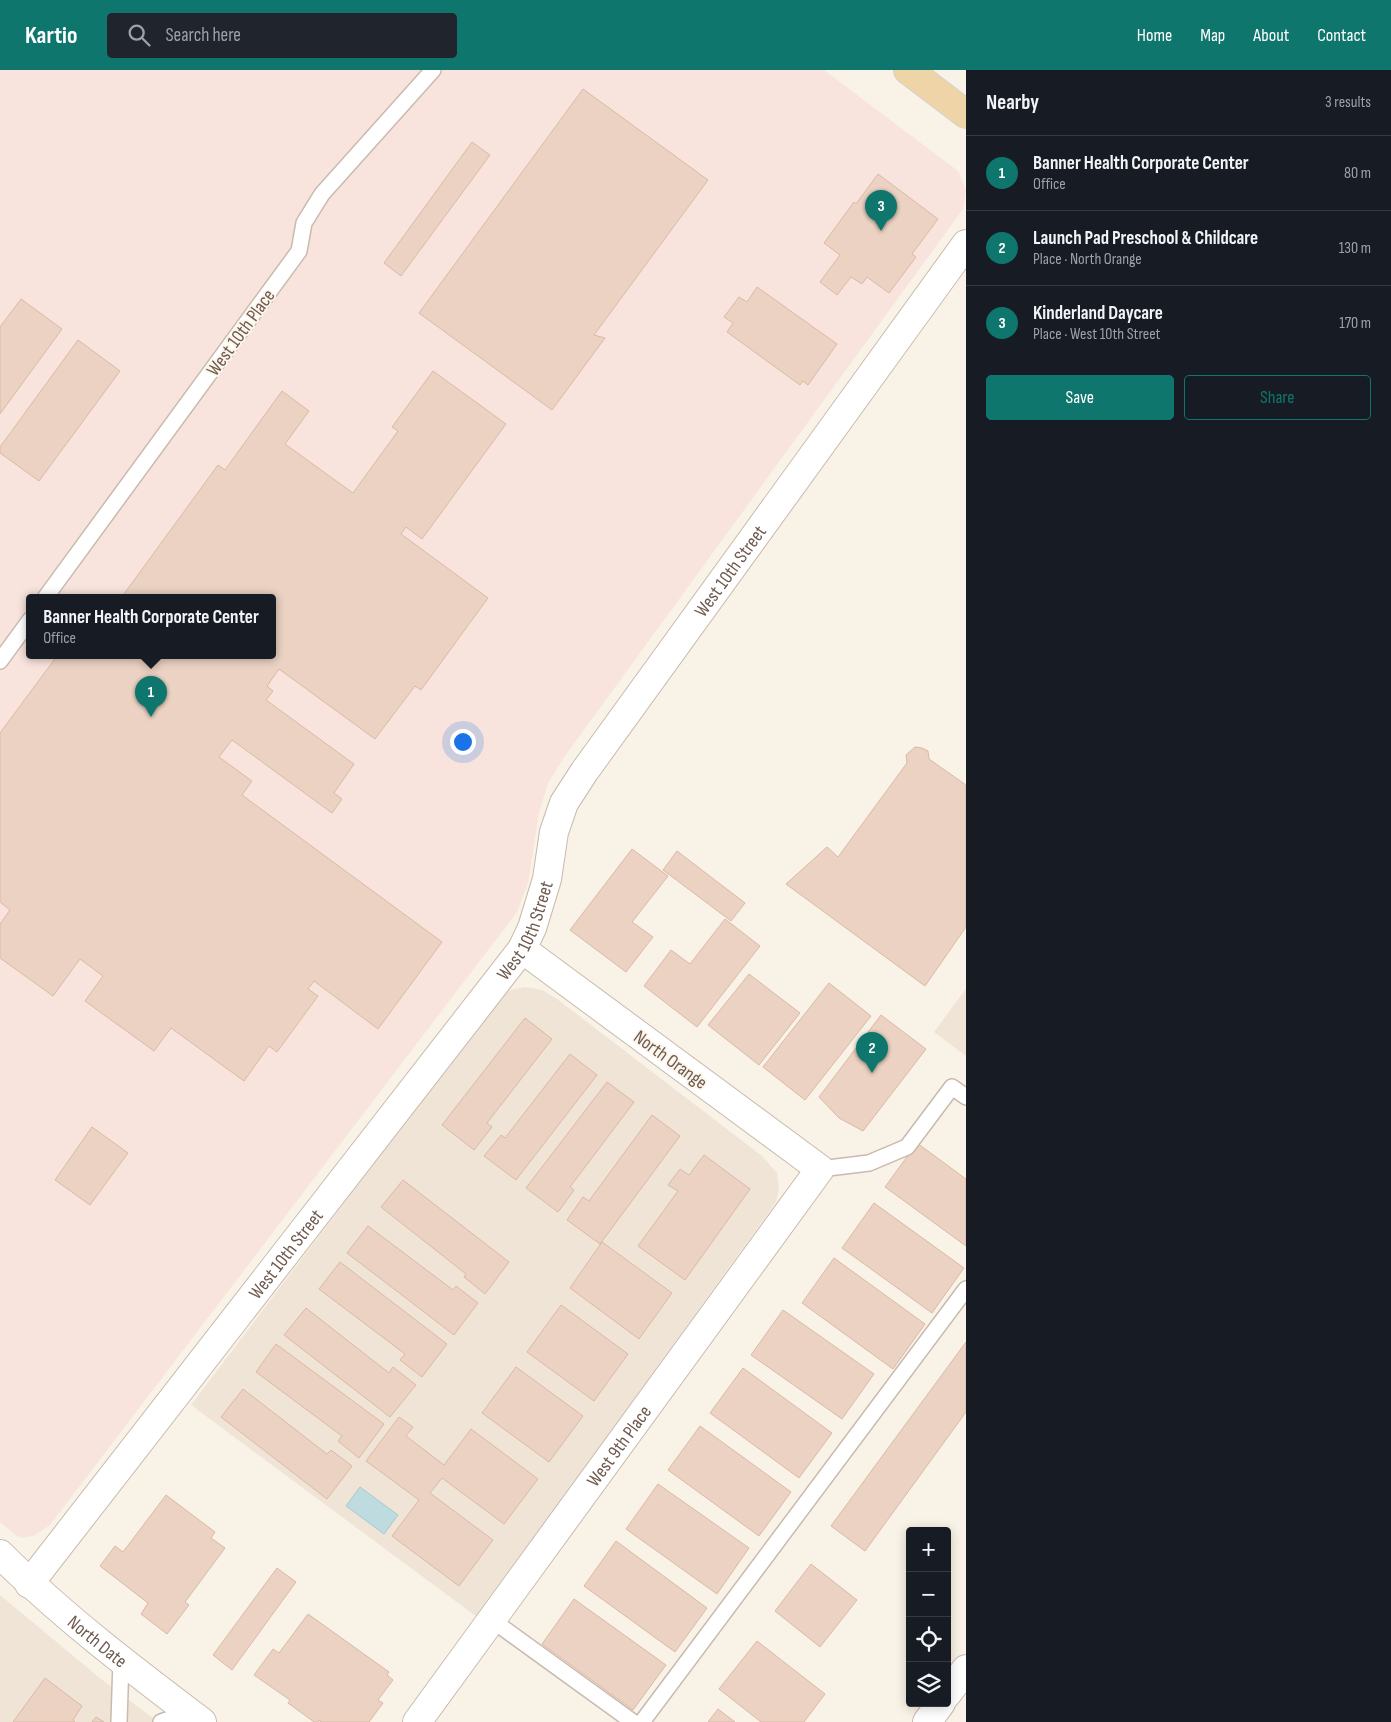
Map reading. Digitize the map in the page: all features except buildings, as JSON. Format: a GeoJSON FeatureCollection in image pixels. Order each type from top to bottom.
{"type":"FeatureCollection","features":[{"type":"Feature","properties":{"kind":"main road"},"geometry":{"type":"LineString","coordinates":[[908,70],[966,114]]}},
{"type":"Feature","properties":{"kind":"street","name":"West 10th Street"},"geometry":{"type":"LineString","coordinates":[[30,1584],[522,949],[532,928],[547,879],[554,832],[564,803],[584,772],[966,244]]}},
{"type":"Feature","properties":{"kind":"street","name":"North Orange"},"geometry":{"type":"LineString","coordinates":[[522,949],[820,1169]]}},
{"type":"Feature","properties":{"kind":"street","name":"West 9th Place"},"geometry":{"type":"LineString","coordinates":[[417,1722],[820,1169]]}},
{"type":"Feature","properties":{"kind":"street","name":"North Date"},"geometry":{"type":"LineString","coordinates":[[0,1554],[30,1584],[121,1660],[196,1717]]}},
{"type":"Feature","properties":{"kind":"street"},"geometry":{"type":"LineString","coordinates":[[951,1689],[966,1668]]}},
{"type":"Feature","properties":{"kind":"street"},"geometry":{"type":"LineString","coordinates":[[927,1722],[938,1707]]}},
{"type":"Feature","properties":{"kind":"lane","name":"West 10th Place"},"geometry":{"type":"LineString","coordinates":[[48,594],[299,251],[304,223],[322,194],[433,70]]}},
{"type":"Feature","properties":{"kind":"lane"},"geometry":{"type":"LineString","coordinates":[[0,660],[26,625]]}},
{"type":"Feature","properties":{"kind":"lane"},"geometry":{"type":"LineString","coordinates":[[820,1169],[869,1164],[907,1147],[952,1087],[966,1096]]}},
{"type":"Feature","properties":{"kind":"lane"},"geometry":{"type":"LineString","coordinates":[[642,1722],[966,1289]]}},
{"type":"Feature","properties":{"kind":"lane"},"geometry":{"type":"LineString","coordinates":[[492,1620],[633,1722]]}},
{"type":"Feature","properties":{"kind":"lane"},"geometry":{"type":"LineString","coordinates":[[119,1722],[121,1660]]}},
{"type":"Feature","properties":{"kind":"lane"},"geometry":{"type":"LineString","coordinates":[[161,1722],[196,1717]]}},
{"type":"Feature","properties":{"kind":"shaded area"},"geometry":{"type":"Polygon","coordinates":[[[0,70],[824,70],[958,171],[966,190],[963,209],[565,756],[548,783],[539,813],[528,883],[517,912],[50,1525],[35,1535],[24,1538],[17,1536],[0,1522],[0,70]]]}},
{"type":"Feature","properties":{"kind":"shaded area"},"geometry":{"type":"Polygon","coordinates":[[[525,987],[542,990],[557,999],[762,1156],[777,1173],[779,1188],[776,1202],[477,1617],[191,1405],[497,1001],[510,990],[525,987]]]}},
{"type":"Feature","properties":{"kind":"shaded area"},"geometry":{"type":"Polygon","coordinates":[[[966,989],[966,1056],[934,1032],[966,989]]]}},
{"type":"Feature","properties":{"kind":"shaded area"},"geometry":{"type":"Polygon","coordinates":[[[0,1595],[101,1679],[158,1722],[0,1722],[0,1595]]]}},
{"type":"Feature","properties":{"kind":"water"},"geometry":{"type":"Polygon","coordinates":[[[360,1487],[398,1515],[384,1534],[346,1506],[360,1487]]]}},
{"type":"Feature","properties":{"kind":"place","name":"Kinderland Daycare"},"geometry":{"type":"Point","coordinates":[881,231]}},
{"type":"Feature","properties":{"kind":"place","name":"Banner Health Corporate Center"},"geometry":{"type":"Point","coordinates":[151,717]}},
{"type":"Feature","properties":{"kind":"place","name":"Launch Pad Preschool & Childcare"},"geometry":{"type":"Point","coordinates":[872,1073]}}]}
